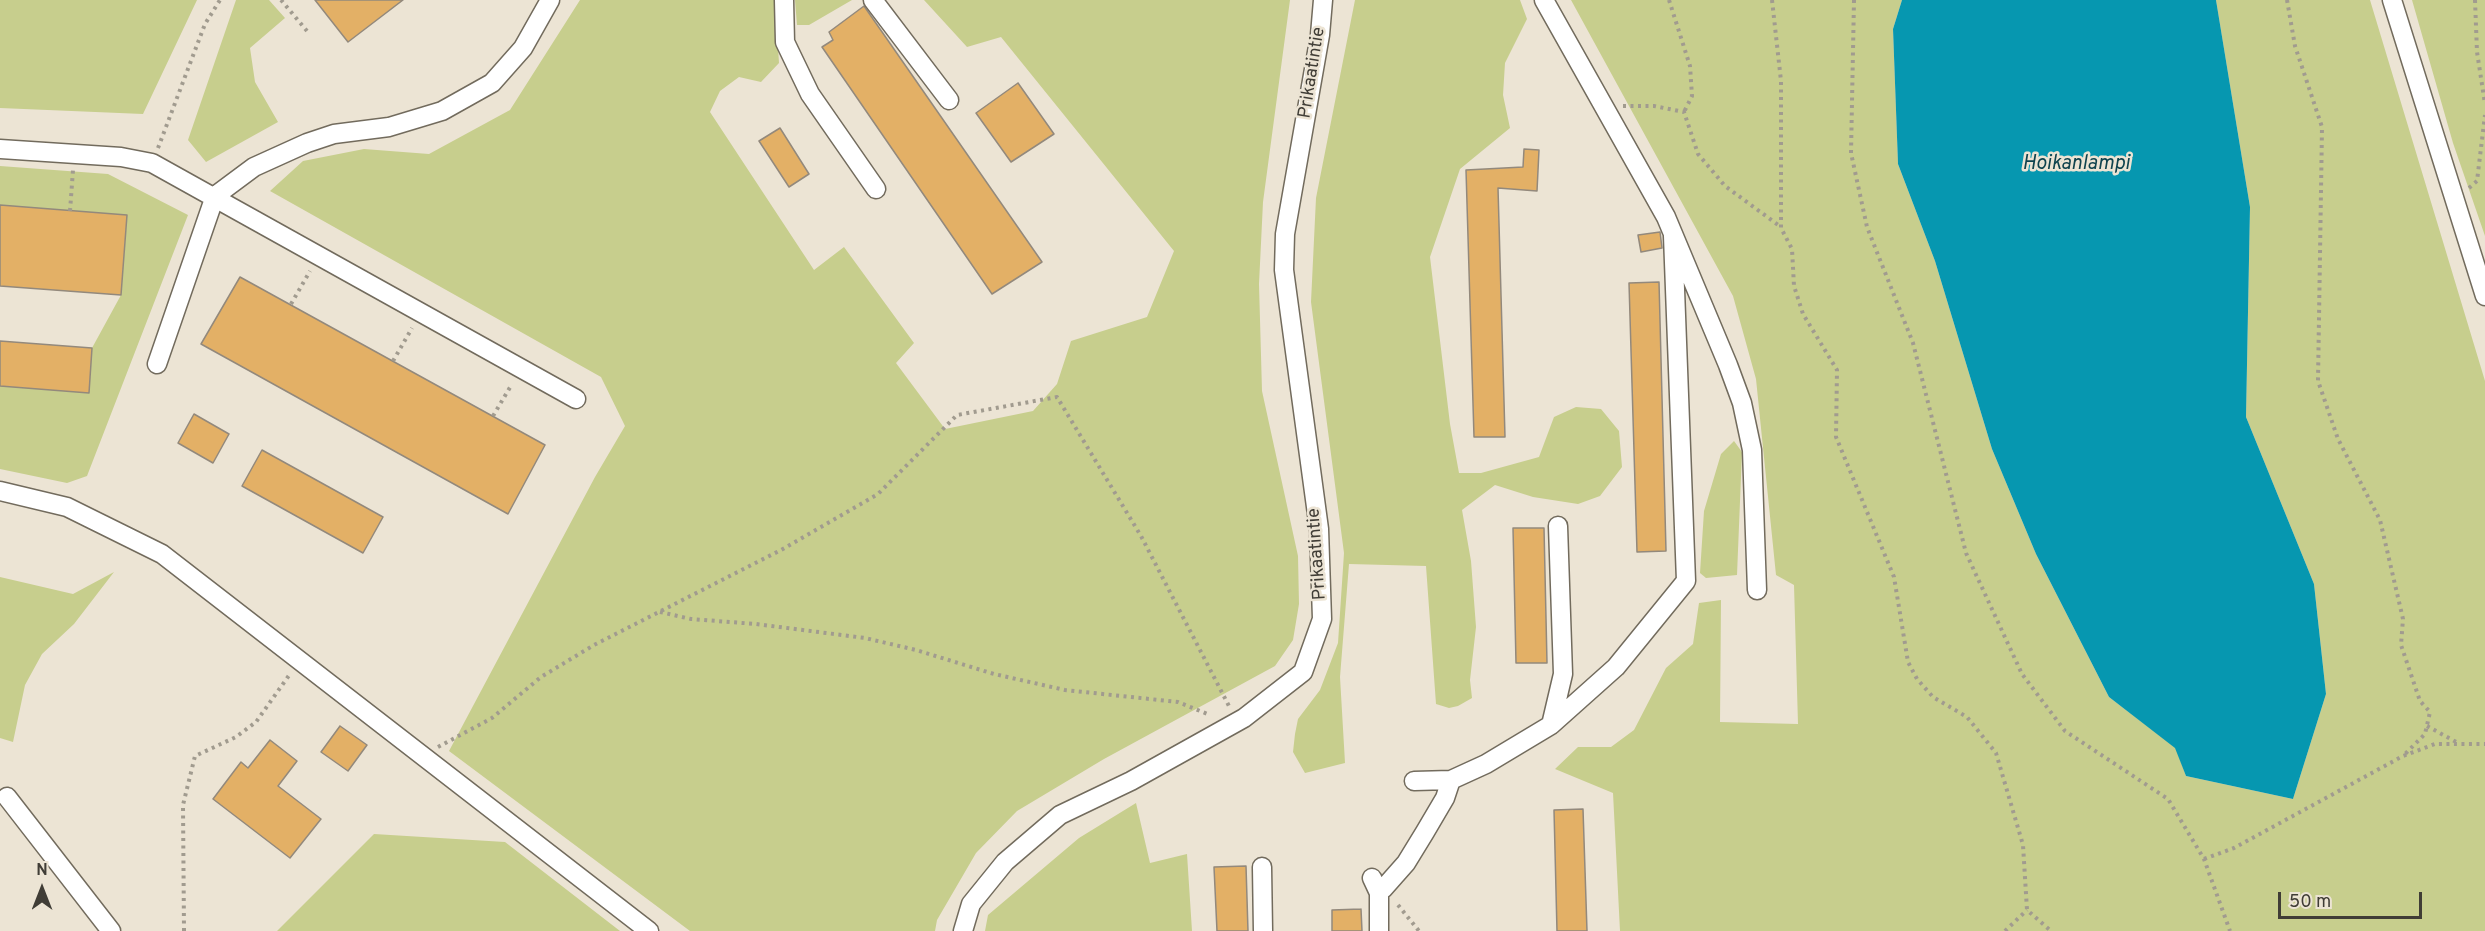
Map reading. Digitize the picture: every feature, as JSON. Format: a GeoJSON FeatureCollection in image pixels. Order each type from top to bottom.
{"type":"FeatureCollection","features":[{"type":"Feature","properties":{"kind":"street"},"geometry":{"type":"LineString","coordinates":[[157,364],[215,196],[254,167],[307,143],[334,134],[389,127],[442,111],[492,83],[523,48],[550,0]]}},
{"type":"Feature","properties":{"kind":"street"},"geometry":{"type":"LineString","coordinates":[[784,0],[785,42],[810,94],[876,189]]}},
{"type":"Feature","properties":{"kind":"street"},"geometry":{"type":"LineString","coordinates":[[873,0],[949,100]]}},
{"type":"Feature","properties":{"kind":"street","name":"Prikaatintie"},"geometry":{"type":"LineString","coordinates":[[963,931],[971,904],[1005,862],[1060,815],[1131,781],[1237,722],[1303,672],[1322,619],[1319,529],[1284,270],[1285,234],[1320,35],[1323,0]]}},
{"type":"Feature","properties":{"kind":"street"},"geometry":{"type":"LineString","coordinates":[[1544,0],[1666,217],[1742,403],[1752,450],[1757,590]]}},
{"type":"Feature","properties":{"kind":"street"},"geometry":{"type":"LineString","coordinates":[[2392,0],[2485,296]]}},
{"type":"Feature","properties":{"kind":"street"},"geometry":{"type":"LineString","coordinates":[[0,149],[121,157],[152,163],[215,196],[576,399]]}},
{"type":"Feature","properties":{"kind":"street"},"geometry":{"type":"LineString","coordinates":[[1414,781],[1451,780],[1486,764],[1551,725],[1616,667],[1686,581],[1673,236]]}},
{"type":"Feature","properties":{"kind":"street"},"geometry":{"type":"LineString","coordinates":[[0,491],[67,507],[162,554],[649,931]]}},
{"type":"Feature","properties":{"kind":"street"},"geometry":{"type":"LineString","coordinates":[[1551,725],[1563,674],[1558,526]]}},
{"type":"Feature","properties":{"kind":"street"},"geometry":{"type":"LineString","coordinates":[[1379,931],[1378,883],[1406,863],[1445,798],[1451,780]]}},
{"type":"Feature","properties":{"kind":"street"},"geometry":{"type":"LineString","coordinates":[[7,797],[111,931]]}},
{"type":"Feature","properties":{"kind":"street"},"geometry":{"type":"LineString","coordinates":[[1262,867],[1263,931]]}},
{"type":"Feature","properties":{"kind":"path"},"geometry":{"type":"LineString","coordinates":[[152,163],[205,24],[220,0]]}},
{"type":"Feature","properties":{"kind":"path"},"geometry":{"type":"LineString","coordinates":[[281,0],[307,31]]}},
{"type":"Feature","properties":{"kind":"path"},"geometry":{"type":"LineString","coordinates":[[1669,0],[1690,66],[1692,96],[1684,112],[1698,154],[1725,186],[1781,228],[1792,249],[1794,286],[1803,314],[1837,370],[1836,437],[1894,577],[1908,662],[1917,679],[1933,697],[1967,717],[1996,753],[2023,845],[2027,910],[2051,931]]}},
{"type":"Feature","properties":{"kind":"path"},"geometry":{"type":"LineString","coordinates":[[1772,0],[1781,81],[1781,228]]}},
{"type":"Feature","properties":{"kind":"path"},"geometry":{"type":"LineString","coordinates":[[1854,0],[1851,153],[1867,227],[1912,343],[1966,553],[2022,674],[2065,731],[2168,799],[2204,859],[2230,931]]}},
{"type":"Feature","properties":{"kind":"path"},"geometry":{"type":"LineString","coordinates":[[2287,0],[2295,46],[2322,127],[2318,381],[2338,439],[2380,520],[2403,619],[2401,645],[2420,701],[2430,712],[2425,734],[2403,756]]}},
{"type":"Feature","properties":{"kind":"path"},"geometry":{"type":"LineString","coordinates":[[2475,0],[2477,52],[2485,104]]}},
{"type":"Feature","properties":{"kind":"path"},"geometry":{"type":"LineString","coordinates":[[1603,106],[1654,106],[1684,112]]}},
{"type":"Feature","properties":{"kind":"path"},"geometry":{"type":"LineString","coordinates":[[2456,201],[2477,181],[2485,115]]}},
{"type":"Feature","properties":{"kind":"path"},"geometry":{"type":"LineString","coordinates":[[70,211],[74,154]]}},
{"type":"Feature","properties":{"kind":"path"},"geometry":{"type":"LineString","coordinates":[[291,304],[320,255]]}},
{"type":"Feature","properties":{"kind":"path"},"geometry":{"type":"LineString","coordinates":[[393,360],[421,312]]}},
{"type":"Feature","properties":{"kind":"path"},"geometry":{"type":"LineString","coordinates":[[494,416],[521,368]]}},
{"type":"Feature","properties":{"kind":"path"},"geometry":{"type":"LineString","coordinates":[[420,754],[492,718],[541,677],[594,645],[782,550],[878,494],[957,415],[1057,397],[1141,536],[1237,722]]}},
{"type":"Feature","properties":{"kind":"path"},"geometry":{"type":"LineString","coordinates":[[659,611],[691,620],[756,624],[865,638],[916,650],[994,674],[1065,690],[1178,702],[1207,715],[1237,722]]}},
{"type":"Feature","properties":{"kind":"path"},"geometry":{"type":"LineString","coordinates":[[184,931],[183,806],[195,756],[236,737],[256,722],[276,697],[298,661]]}},
{"type":"Feature","properties":{"kind":"path"},"geometry":{"type":"LineString","coordinates":[[2427,726],[2459,744]]}},
{"type":"Feature","properties":{"kind":"path"},"geometry":{"type":"LineString","coordinates":[[2204,859],[2234,848],[2403,756],[2434,744],[2485,744]]}},
{"type":"Feature","properties":{"kind":"path"},"geometry":{"type":"LineString","coordinates":[[2005,931],[2027,910]]}},
{"type":"Feature","properties":{"kind":"green space"},"geometry":{"type":"Polygon","coordinates":[[[0,0],[197,0],[143,114],[0,108],[0,0]]]}},
{"type":"Feature","properties":{"kind":"green space"},"geometry":{"type":"Polygon","coordinates":[[[236,0],[269,0],[285,18],[250,48],[255,82],[278,122],[206,162],[188,140],[236,0]]]}},
{"type":"Feature","properties":{"kind":"green space"},"geometry":{"type":"Polygon","coordinates":[[[580,0],[775,0],[779,63],[761,82],[739,77],[720,91],[710,112],[814,270],[844,247],[914,343],[896,363],[945,429],[1033,411],[1057,384],[1071,341],[1147,317],[1174,251],[1001,37],[967,47],[924,0],[1290,0],[1263,202],[1259,284],[1262,391],[1298,556],[1299,604],[1293,640],[1275,666],[1104,759],[1017,811],[976,853],[937,920],[935,931],[690,931],[449,751],[595,477],[625,426],[601,377],[270,191],[303,161],[364,149],[429,154],[510,110],[580,0]]]}},
{"type":"Feature","properties":{"kind":"green space"},"geometry":{"type":"Polygon","coordinates":[[[795,0],[852,0],[809,25],[797,25],[795,0]]]}},
{"type":"Feature","properties":{"kind":"green space"},"geometry":{"type":"Polygon","coordinates":[[[1355,0],[1520,0],[1527,19],[1505,63],[1503,95],[1510,128],[1460,169],[1430,257],[1450,424],[1459,473],[1481,473],[1539,457],[1554,417],[1576,407],[1601,409],[1619,431],[1622,467],[1600,496],[1578,504],[1533,497],[1495,485],[1462,510],[1471,561],[1476,627],[1470,680],[1472,698],[1458,706],[1449,708],[1436,704],[1426,566],[1349,564],[1340,677],[1345,763],[1305,773],[1293,752],[1295,734],[1298,719],[1320,690],[1338,643],[1344,553],[1311,302],[1316,198],[1355,0]]]}},
{"type":"Feature","properties":{"kind":"green space"},"geometry":{"type":"Polygon","coordinates":[[[1571,0],[1902,0],[1893,29],[1898,164],[1935,261],[1992,449],[2036,554],[2109,697],[2176,748],[2186,776],[2293,799],[2326,694],[2314,584],[2246,417],[2250,207],[2216,0],[2370,0],[2485,381],[2485,931],[1620,931],[1613,793],[1555,769],[1578,747],[1611,747],[1634,730],[1666,668],[1693,644],[1699,603],[1721,600],[1720,722],[1798,724],[1794,585],[1776,575],[1756,379],[1733,296],[1571,0]]]}},
{"type":"Feature","properties":{"kind":"green space"},"geometry":{"type":"Polygon","coordinates":[[[2412,0],[2485,0],[2485,236],[2453,143],[2412,0]]]}},
{"type":"Feature","properties":{"kind":"green space"},"geometry":{"type":"Polygon","coordinates":[[[0,166],[108,174],[188,215],[87,476],[67,483],[0,469],[0,386],[89,392],[92,348],[121,295],[127,216],[0,205],[0,166]]]}},
{"type":"Feature","properties":{"kind":"green space"},"geometry":{"type":"Polygon","coordinates":[[[1734,441],[1742,452],[1737,575],[1706,578],[1700,573],[1704,511],[1721,454],[1734,441]]]}},
{"type":"Feature","properties":{"kind":"green space"},"geometry":{"type":"Polygon","coordinates":[[[114,572],[74,624],[42,654],[25,685],[13,742],[0,738],[0,577],[73,594],[114,572]]]}},
{"type":"Feature","properties":{"kind":"green space"},"geometry":{"type":"Polygon","coordinates":[[[1136,803],[1150,863],[1187,854],[1192,931],[985,931],[988,915],[1079,838],[1136,803]]]}},
{"type":"Feature","properties":{"kind":"green space"},"geometry":{"type":"Polygon","coordinates":[[[374,834],[505,842],[620,931],[277,931],[374,834]]]}},
{"type":"Feature","properties":{"kind":"water","name":"Hoikanlampi"},"geometry":{"type":"Polygon","coordinates":[[[1902,0],[2216,0],[2250,207],[2246,417],[2314,584],[2326,694],[2293,799],[2186,776],[2175,748],[2109,697],[2036,554],[1992,449],[1935,261],[1898,164],[1893,29],[1902,0]]]}},
{"type":"Feature","properties":{"kind":"building"},"geometry":{"type":"Polygon","coordinates":[[[315,0],[403,0],[348,42],[315,0]]]}},
{"type":"Feature","properties":{"kind":"building"},"geometry":{"type":"Polygon","coordinates":[[[864,6],[1042,262],[992,294],[822,47],[833,40],[829,32],[864,6]]]}},
{"type":"Feature","properties":{"kind":"building"},"geometry":{"type":"Polygon","coordinates":[[[1018,83],[1054,134],[1011,162],[976,113],[1018,83]]]}},
{"type":"Feature","properties":{"kind":"building"},"geometry":{"type":"Polygon","coordinates":[[[780,128],[809,174],[789,187],[759,141],[780,128]]]}},
{"type":"Feature","properties":{"kind":"building"},"geometry":{"type":"Polygon","coordinates":[[[1524,149],[1539,150],[1537,191],[1498,188],[1505,437],[1474,437],[1466,170],[1523,167],[1524,149]]]}},
{"type":"Feature","properties":{"kind":"building"},"geometry":{"type":"Polygon","coordinates":[[[0,205],[127,215],[121,295],[0,286],[0,205]]]}},
{"type":"Feature","properties":{"kind":"building"},"geometry":{"type":"Polygon","coordinates":[[[1660,232],[1662,248],[1641,252],[1638,235],[1660,232]]]}},
{"type":"Feature","properties":{"kind":"building"},"geometry":{"type":"Polygon","coordinates":[[[240,277],[545,445],[508,514],[201,344],[240,277]]]}},
{"type":"Feature","properties":{"kind":"building"},"geometry":{"type":"Polygon","coordinates":[[[1659,282],[1666,551],[1637,552],[1629,283],[1659,282]]]}},
{"type":"Feature","properties":{"kind":"building"},"geometry":{"type":"Polygon","coordinates":[[[0,341],[92,348],[89,393],[0,386],[0,341]]]}},
{"type":"Feature","properties":{"kind":"building"},"geometry":{"type":"Polygon","coordinates":[[[194,414],[229,434],[213,463],[178,443],[194,414]]]}},
{"type":"Feature","properties":{"kind":"building"},"geometry":{"type":"Polygon","coordinates":[[[262,450],[383,517],[363,553],[242,486],[262,450]]]}},
{"type":"Feature","properties":{"kind":"building"},"geometry":{"type":"Polygon","coordinates":[[[1513,528],[1544,528],[1547,663],[1516,663],[1513,528]]]}},
{"type":"Feature","properties":{"kind":"building"},"geometry":{"type":"Polygon","coordinates":[[[340,726],[367,745],[348,771],[321,752],[340,726]]]}},
{"type":"Feature","properties":{"kind":"building"},"geometry":{"type":"Polygon","coordinates":[[[270,740],[297,761],[278,786],[321,819],[290,858],[213,799],[241,762],[248,768],[270,740]]]}},
{"type":"Feature","properties":{"kind":"building"},"geometry":{"type":"Polygon","coordinates":[[[1583,809],[1587,931],[1557,931],[1554,810],[1583,809]]]}},
{"type":"Feature","properties":{"kind":"building"},"geometry":{"type":"Polygon","coordinates":[[[1246,866],[1248,931],[1217,931],[1214,867],[1246,866]]]}},
{"type":"Feature","properties":{"kind":"building"},"geometry":{"type":"Polygon","coordinates":[[[1361,909],[1362,931],[1332,931],[1332,910],[1361,909]]]}}]}
